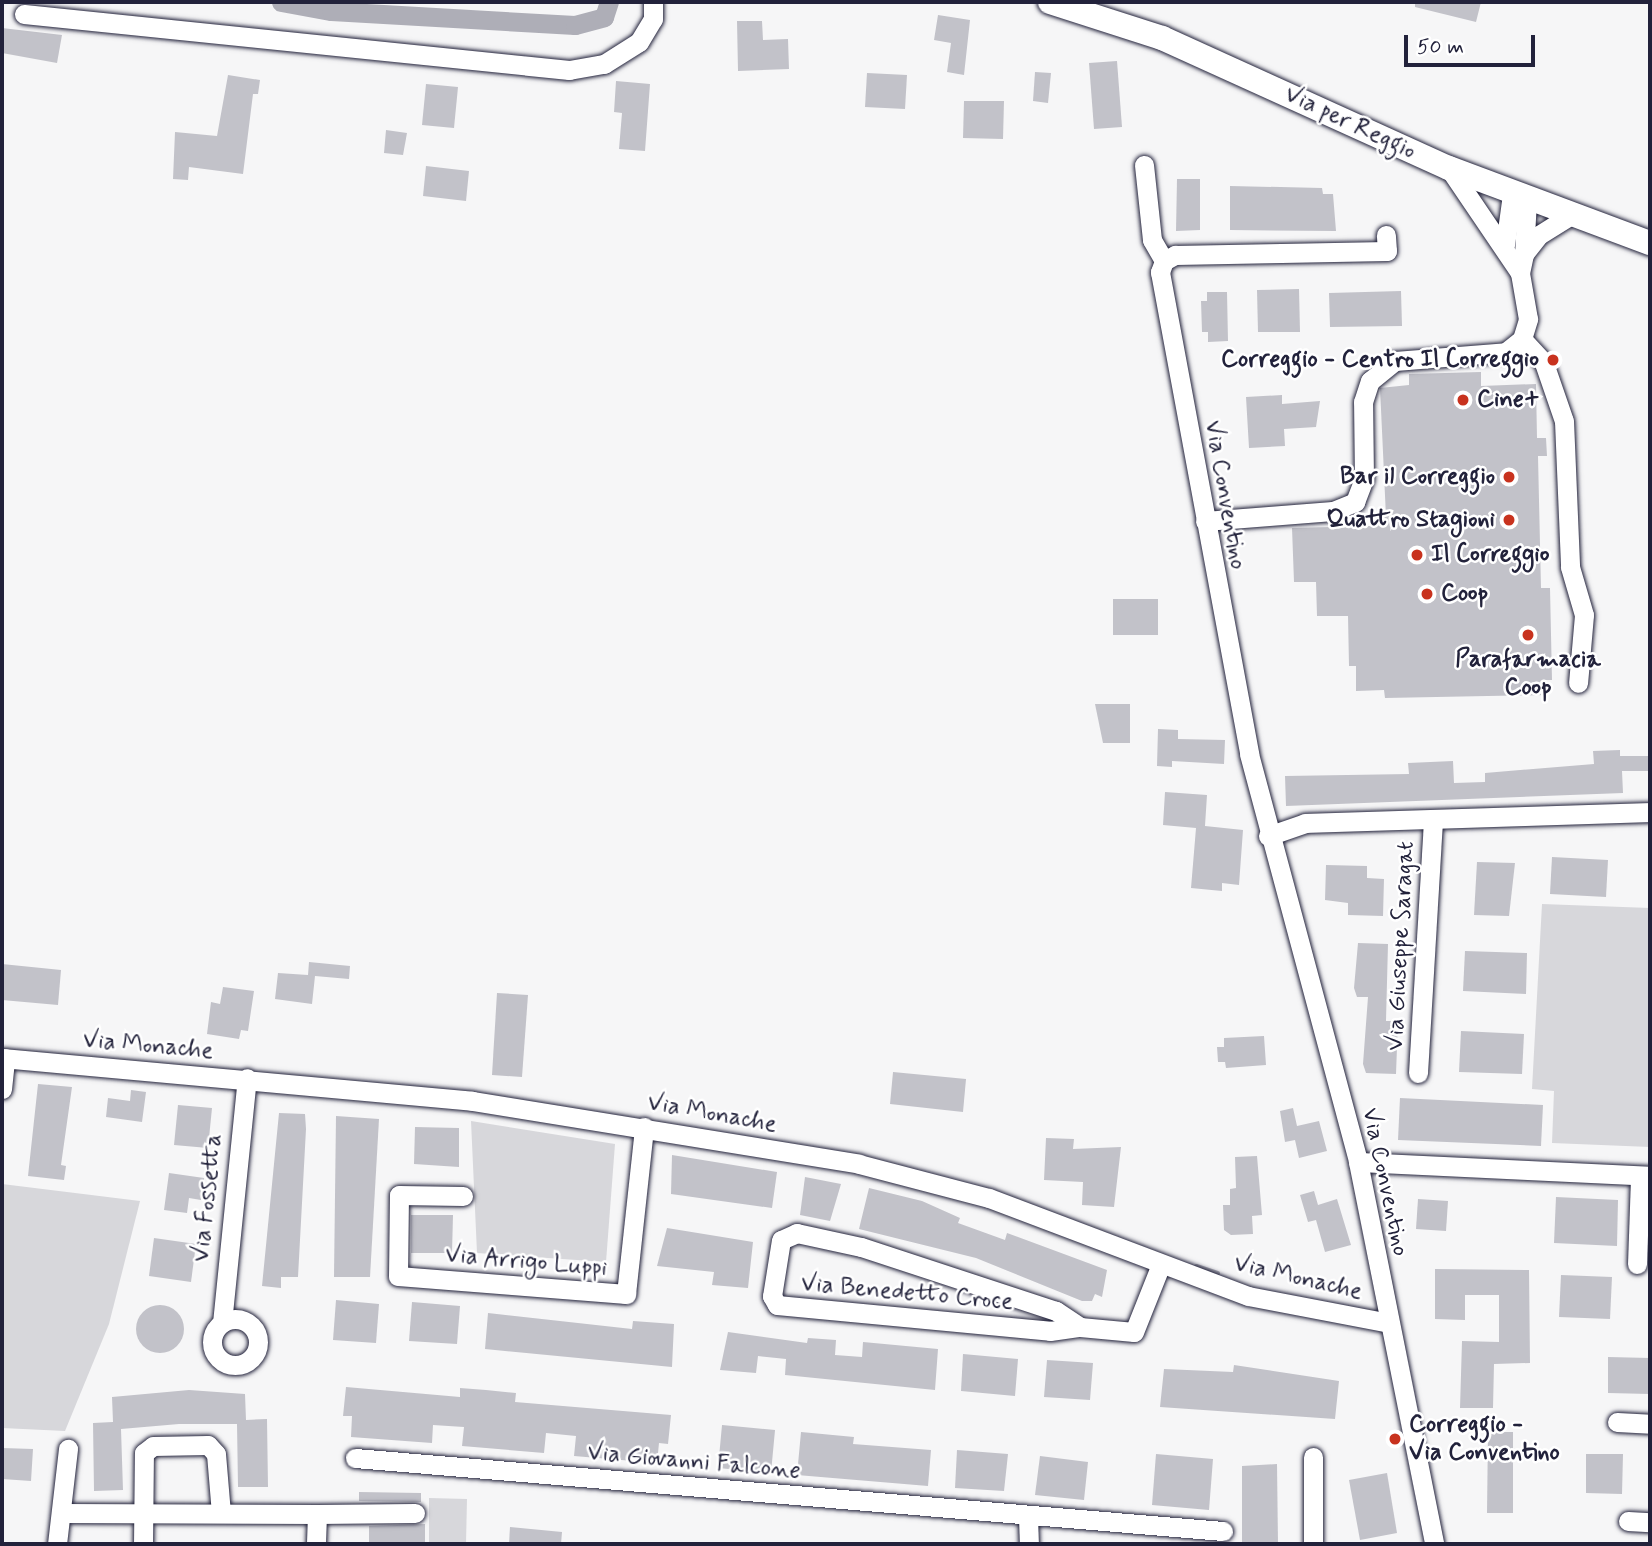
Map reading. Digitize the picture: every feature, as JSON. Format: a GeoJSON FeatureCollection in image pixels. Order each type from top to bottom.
{"type":"FeatureCollection","features":[{"type":"Feature","properties":{"kind":"main road","name":"Via per Reggio"},"geometry":{"type":"LineString","coordinates":[[1050,2],[1161,37],[1449,168],[1569,216],[1650,243]]}},
{"type":"Feature","properties":{"kind":"street"},"geometry":{"type":"LineString","coordinates":[[24,14],[569,70],[604,64],[639,42],[653,19],[653,2]]}},
{"type":"Feature","properties":{"kind":"street","name":"Via Conventino"},"geometry":{"type":"LineString","coordinates":[[1144,165],[1152,240],[1164,261],[1160,272],[1205,521],[1268,836],[1358,1162],[1434,1544]]}},
{"type":"Feature","properties":{"kind":"street"},"geometry":{"type":"LineString","coordinates":[[1449,168],[1514,251]]}},
{"type":"Feature","properties":{"kind":"street"},"geometry":{"type":"LineString","coordinates":[[1205,521],[1333,511],[1355,502],[1364,479],[1363,402],[1370,381],[1395,362],[1506,352],[1522,339],[1528,319],[1514,251],[1520,197]]}},
{"type":"Feature","properties":{"kind":"street"},"geometry":{"type":"LineString","coordinates":[[1514,251],[1569,216]]}},
{"type":"Feature","properties":{"kind":"street"},"geometry":{"type":"LineString","coordinates":[[1164,261],[1175,255],[1387,251],[1386,235]]}},
{"type":"Feature","properties":{"kind":"street"},"geometry":{"type":"LineString","coordinates":[[1522,339],[1544,363],[1564,421],[1570,567],[1584,615],[1578,683]]}},
{"type":"Feature","properties":{"kind":"street"},"geometry":{"type":"LineString","coordinates":[[1268,836],[1305,823],[1650,812]]}},
{"type":"Feature","properties":{"kind":"street","name":"Via Giuseppe Saragat"},"geometry":{"type":"LineString","coordinates":[[1418,1073],[1433,821]]}},
{"type":"Feature","properties":{"kind":"street","name":"Via Monache"},"geometry":{"type":"LineString","coordinates":[[2,1089],[4,1058],[472,1101],[644,1127],[859,1164],[989,1198],[1248,1296],[1389,1323]]}},
{"type":"Feature","properties":{"kind":"street","name":"Via Fossetta"},"geometry":{"type":"LineString","coordinates":[[222,1323],[247,1079]]}},
{"type":"Feature","properties":{"kind":"street","name":"Via Arrigo Luppi"},"geometry":{"type":"LineString","coordinates":[[463,1196],[399,1195],[398,1276],[626,1294],[644,1127]]}},
{"type":"Feature","properties":{"kind":"street"},"geometry":{"type":"LineString","coordinates":[[1358,1162],[1645,1176],[1637,1264]]}},
{"type":"Feature","properties":{"kind":"street","name":"Via Benedetto Croce"},"geometry":{"type":"LineString","coordinates":[[1080,1327],[1056,1311],[861,1247],[797,1233],[781,1240],[772,1296],[777,1305],[1050,1331],[1080,1327],[1134,1332],[1161,1264]]}},
{"type":"Feature","properties":{"kind":"street"},"geometry":{"type":"LineString","coordinates":[[1617,1422],[1650,1424]]}},
{"type":"Feature","properties":{"kind":"street"},"geometry":{"type":"LineString","coordinates":[[143,1544],[144,1454],[153,1446],[208,1445],[216,1454],[221,1513]]}},
{"type":"Feature","properties":{"kind":"street"},"geometry":{"type":"LineString","coordinates":[[57,1544],[68,1449]]}},
{"type":"Feature","properties":{"kind":"street"},"geometry":{"type":"LineString","coordinates":[[1313,1457],[1313,1544]]}},
{"type":"Feature","properties":{"kind":"street","name":"Via Giovanni Falcone"},"geometry":{"type":"LineString","coordinates":[[355,1458],[1028,1517],[1223,1531]]}},
{"type":"Feature","properties":{"kind":"street"},"geometry":{"type":"LineString","coordinates":[[61,1513],[415,1513]]}},
{"type":"Feature","properties":{"kind":"street"},"geometry":{"type":"LineString","coordinates":[[316,1544],[317,1514]]}},
{"type":"Feature","properties":{"kind":"street"},"geometry":{"type":"LineString","coordinates":[[1028,1517],[1029,1544]]}},
{"type":"Feature","properties":{"kind":"street"},"geometry":{"type":"LineString","coordinates":[[1628,1521],[1650,1522]]}},
{"type":"Feature","properties":{"kind":"shaded area"},"geometry":{"type":"Polygon","coordinates":[[[1542,904],[1650,908],[1650,1147],[1552,1143],[1554,1091],[1532,1089],[1542,904]]]}},
{"type":"Feature","properties":{"kind":"shaded area"},"geometry":{"type":"Polygon","coordinates":[[[471,1121],[615,1144],[606,1262],[477,1253],[471,1121]]]}},
{"type":"Feature","properties":{"kind":"shaded area"},"geometry":{"type":"Polygon","coordinates":[[[2,1184],[140,1201],[109,1324],[65,1431],[2,1428],[2,1184]]]}},
{"type":"Feature","properties":{"kind":"shaded area"},"geometry":{"type":"Polygon","coordinates":[[[429,1498],[467,1499],[466,1544],[429,1544],[429,1498]]]}},
{"type":"Feature","properties":{"kind":"building"},"geometry":{"type":"Polygon","coordinates":[[[1415,2],[1481,2],[1476,22],[1415,7],[1415,2]]]}},
{"type":"Feature","properties":{"kind":"building"},"geometry":{"type":"Polygon","coordinates":[[[938,15],[970,20],[964,75],[947,72],[951,43],[934,40],[938,15]]]}},
{"type":"Feature","properties":{"kind":"building"},"geometry":{"type":"Polygon","coordinates":[[[737,21],[762,21],[763,40],[788,39],[789,69],[738,71],[737,21]]]}},
{"type":"Feature","properties":{"kind":"building"},"geometry":{"type":"Polygon","coordinates":[[[2,28],[62,35],[57,63],[2,53],[2,28]]]}},
{"type":"Feature","properties":{"kind":"building"},"geometry":{"type":"Polygon","coordinates":[[[1117,61],[1122,127],[1094,129],[1089,63],[1117,61]]]}},
{"type":"Feature","properties":{"kind":"building"},"geometry":{"type":"Polygon","coordinates":[[[1035,72],[1051,73],[1048,103],[1033,101],[1035,72]]]}},
{"type":"Feature","properties":{"kind":"building"},"geometry":{"type":"Polygon","coordinates":[[[867,73],[907,75],[905,109],[865,107],[867,73]]]}},
{"type":"Feature","properties":{"kind":"building"},"geometry":{"type":"Polygon","coordinates":[[[228,75],[260,80],[258,94],[253,94],[243,174],[189,167],[188,180],[173,179],[175,132],[217,136],[228,75]]]}},
{"type":"Feature","properties":{"kind":"building"},"geometry":{"type":"Polygon","coordinates":[[[616,81],[650,84],[645,151],[619,149],[622,113],[614,112],[616,81]]]}},
{"type":"Feature","properties":{"kind":"building"},"geometry":{"type":"Polygon","coordinates":[[[426,84],[458,87],[454,128],[422,125],[426,84]]]}},
{"type":"Feature","properties":{"kind":"building"},"geometry":{"type":"Polygon","coordinates":[[[964,101],[1004,101],[1003,139],[963,138],[964,101]]]}},
{"type":"Feature","properties":{"kind":"building"},"geometry":{"type":"Polygon","coordinates":[[[386,130],[407,133],[403,155],[384,153],[386,130]]]}},
{"type":"Feature","properties":{"kind":"building"},"geometry":{"type":"Polygon","coordinates":[[[426,166],[469,171],[466,201],[423,196],[426,166]]]}},
{"type":"Feature","properties":{"kind":"building"},"geometry":{"type":"Polygon","coordinates":[[[1177,179],[1200,179],[1200,230],[1176,231],[1177,179]]]}},
{"type":"Feature","properties":{"kind":"building"},"geometry":{"type":"Polygon","coordinates":[[[1230,186],[1322,188],[1323,194],[1333,194],[1336,231],[1230,230],[1230,186]]]}},
{"type":"Feature","properties":{"kind":"building"},"geometry":{"type":"Polygon","coordinates":[[[1299,289],[1300,332],[1258,332],[1257,290],[1299,289]]]}},
{"type":"Feature","properties":{"kind":"building"},"geometry":{"type":"Polygon","coordinates":[[[1401,291],[1402,326],[1330,327],[1329,293],[1401,291]]]}},
{"type":"Feature","properties":{"kind":"building"},"geometry":{"type":"Polygon","coordinates":[[[1207,292],[1227,292],[1228,341],[1208,342],[1208,332],[1202,332],[1201,301],[1207,301],[1207,292]]]}},
{"type":"Feature","properties":{"kind":"building","name":"Il Correggio"},"geometry":{"type":"Polygon","coordinates":[[[1481,372],[1481,386],[1536,384],[1537,438],[1546,438],[1547,456],[1538,456],[1541,588],[1550,588],[1552,680],[1545,680],[1545,695],[1385,698],[1384,690],[1356,691],[1356,666],[1349,666],[1348,616],[1317,616],[1316,582],[1294,582],[1292,528],[1371,526],[1370,518],[1386,517],[1380,388],[1409,385],[1409,374],[1481,372]]]}},
{"type":"Feature","properties":{"kind":"building"},"geometry":{"type":"Polygon","coordinates":[[[1282,395],[1282,404],[1320,401],[1316,427],[1284,429],[1285,446],[1249,448],[1246,397],[1282,395]]]}},
{"type":"Feature","properties":{"kind":"building"},"geometry":{"type":"Polygon","coordinates":[[[1113,599],[1158,599],[1158,635],[1113,635],[1113,599]]]}},
{"type":"Feature","properties":{"kind":"building"},"geometry":{"type":"Polygon","coordinates":[[[1095,704],[1130,704],[1130,743],[1103,743],[1095,704]]]}},
{"type":"Feature","properties":{"kind":"building"},"geometry":{"type":"Polygon","coordinates":[[[1158,729],[1178,730],[1178,739],[1225,740],[1224,764],[1172,761],[1172,767],[1157,766],[1158,729]]]}},
{"type":"Feature","properties":{"kind":"building"},"geometry":{"type":"Polygon","coordinates":[[[1620,750],[1620,756],[1650,756],[1650,771],[1622,771],[1623,793],[1286,806],[1285,776],[1409,774],[1408,763],[1453,761],[1454,783],[1485,782],[1485,773],[1594,764],[1593,751],[1620,750]]]}},
{"type":"Feature","properties":{"kind":"building"},"geometry":{"type":"Polygon","coordinates":[[[1165,792],[1207,795],[1205,826],[1243,830],[1239,885],[1222,883],[1222,891],[1191,888],[1196,828],[1163,825],[1165,792]]]}},
{"type":"Feature","properties":{"kind":"building"},"geometry":{"type":"Polygon","coordinates":[[[1552,857],[1608,860],[1606,897],[1550,894],[1552,857]]]}},
{"type":"Feature","properties":{"kind":"building"},"geometry":{"type":"Polygon","coordinates":[[[1477,862],[1515,863],[1509,916],[1474,915],[1477,862]]]}},
{"type":"Feature","properties":{"kind":"building"},"geometry":{"type":"Polygon","coordinates":[[[1326,865],[1367,866],[1367,878],[1384,879],[1383,916],[1348,915],[1348,903],[1325,900],[1326,865]]]}},
{"type":"Feature","properties":{"kind":"building"},"geometry":{"type":"Polygon","coordinates":[[[1358,943],[1388,944],[1386,1021],[1398,1021],[1396,1074],[1366,1073],[1363,1064],[1368,997],[1357,997],[1354,988],[1358,943]]]}},
{"type":"Feature","properties":{"kind":"building"},"geometry":{"type":"Polygon","coordinates":[[[1465,951],[1527,953],[1526,994],[1463,991],[1465,951]]]}},
{"type":"Feature","properties":{"kind":"building"},"geometry":{"type":"Polygon","coordinates":[[[309,962],[350,966],[349,979],[315,976],[312,1004],[275,999],[278,973],[308,975],[309,962]]]}},
{"type":"Feature","properties":{"kind":"building"},"geometry":{"type":"Polygon","coordinates":[[[2,964],[61,970],[58,1005],[2,1000],[2,964]]]}},
{"type":"Feature","properties":{"kind":"building"},"geometry":{"type":"Polygon","coordinates":[[[223,987],[254,991],[248,1031],[241,1030],[239,1039],[207,1034],[211,1002],[220,1004],[223,987]]]}},
{"type":"Feature","properties":{"kind":"building"},"geometry":{"type":"Polygon","coordinates":[[[497,993],[528,995],[522,1077],[492,1075],[497,993]]]}},
{"type":"Feature","properties":{"kind":"building"},"geometry":{"type":"Polygon","coordinates":[[[1461,1031],[1524,1034],[1522,1074],[1459,1072],[1461,1031]]]}},
{"type":"Feature","properties":{"kind":"building"},"geometry":{"type":"Polygon","coordinates":[[[1264,1036],[1266,1065],[1226,1068],[1225,1062],[1218,1062],[1217,1047],[1224,1047],[1224,1038],[1264,1036]]]}},
{"type":"Feature","properties":{"kind":"building"},"geometry":{"type":"Polygon","coordinates":[[[893,1072],[966,1079],[963,1112],[890,1104],[893,1072]]]}},
{"type":"Feature","properties":{"kind":"building"},"geometry":{"type":"Polygon","coordinates":[[[38,1084],[72,1087],[61,1165],[66,1166],[64,1180],[28,1176],[38,1084]]]}},
{"type":"Feature","properties":{"kind":"building"},"geometry":{"type":"Polygon","coordinates":[[[131,1090],[146,1092],[142,1122],[106,1117],[108,1098],[130,1101],[131,1090]]]}},
{"type":"Feature","properties":{"kind":"building"},"geometry":{"type":"Polygon","coordinates":[[[1400,1098],[1543,1105],[1541,1146],[1398,1140],[1400,1098]]]}},
{"type":"Feature","properties":{"kind":"building"},"geometry":{"type":"Polygon","coordinates":[[[178,1105],[212,1108],[208,1148],[174,1145],[178,1105]]]}},
{"type":"Feature","properties":{"kind":"building"},"geometry":{"type":"Polygon","coordinates":[[[1293,1108],[1297,1126],[1319,1121],[1327,1151],[1299,1158],[1295,1140],[1285,1142],[1280,1111],[1293,1108]]]}},
{"type":"Feature","properties":{"kind":"building"},"geometry":{"type":"Polygon","coordinates":[[[279,1113],[305,1114],[306,1129],[298,1277],[281,1277],[281,1288],[262,1286],[279,1113]]]}},
{"type":"Feature","properties":{"kind":"building"},"geometry":{"type":"Polygon","coordinates":[[[336,1116],[379,1119],[370,1277],[334,1277],[336,1116]]]}},
{"type":"Feature","properties":{"kind":"building"},"geometry":{"type":"Polygon","coordinates":[[[415,1127],[459,1128],[459,1167],[414,1164],[415,1127]]]}},
{"type":"Feature","properties":{"kind":"building"},"geometry":{"type":"Polygon","coordinates":[[[1046,1138],[1074,1139],[1073,1149],[1121,1147],[1114,1207],[1082,1205],[1083,1182],[1044,1180],[1046,1138]]]}},
{"type":"Feature","properties":{"kind":"building"},"geometry":{"type":"Polygon","coordinates":[[[672,1155],[777,1172],[772,1208],[671,1194],[672,1155]]]}},
{"type":"Feature","properties":{"kind":"building"},"geometry":{"type":"Polygon","coordinates":[[[1257,1156],[1262,1215],[1252,1216],[1253,1234],[1231,1235],[1224,1230],[1223,1205],[1230,1205],[1230,1189],[1236,1188],[1235,1157],[1257,1156]]]}},
{"type":"Feature","properties":{"kind":"building"},"geometry":{"type":"Polygon","coordinates":[[[169,1173],[204,1178],[201,1200],[189,1198],[187,1213],[164,1210],[169,1173]]]}},
{"type":"Feature","properties":{"kind":"building"},"geometry":{"type":"Polygon","coordinates":[[[805,1177],[841,1184],[830,1221],[800,1215],[805,1177]]]}},
{"type":"Feature","properties":{"kind":"building"},"geometry":{"type":"Polygon","coordinates":[[[869,1188],[922,1201],[960,1218],[958,1223],[1005,1240],[1007,1233],[1107,1270],[1102,1297],[1095,1294],[1092,1301],[1082,1301],[976,1258],[859,1229],[869,1188]]]}},
{"type":"Feature","properties":{"kind":"building"},"geometry":{"type":"Polygon","coordinates":[[[1314,1191],[1318,1205],[1337,1199],[1351,1245],[1325,1252],[1316,1220],[1308,1222],[1300,1195],[1314,1191]]]}},
{"type":"Feature","properties":{"kind":"building"},"geometry":{"type":"Polygon","coordinates":[[[1556,1197],[1618,1200],[1617,1246],[1554,1243],[1556,1197]]]}},
{"type":"Feature","properties":{"kind":"building"},"geometry":{"type":"Polygon","coordinates":[[[1418,1199],[1448,1201],[1446,1231],[1416,1229],[1418,1199]]]}},
{"type":"Feature","properties":{"kind":"building"},"geometry":{"type":"Polygon","coordinates":[[[411,1215],[453,1215],[452,1253],[411,1253],[411,1215]]]}},
{"type":"Feature","properties":{"kind":"building"},"geometry":{"type":"Polygon","coordinates":[[[667,1228],[753,1242],[748,1288],[712,1285],[714,1272],[657,1266],[667,1228]]]}},
{"type":"Feature","properties":{"kind":"building"},"geometry":{"type":"Polygon","coordinates":[[[154,1238],[196,1244],[191,1282],[149,1276],[154,1238]]]}},
{"type":"Feature","properties":{"kind":"building"},"geometry":{"type":"Polygon","coordinates":[[[1435,1269],[1529,1270],[1530,1363],[1494,1364],[1493,1408],[1460,1408],[1462,1341],[1499,1342],[1499,1295],[1465,1295],[1465,1320],[1435,1319],[1435,1269]]]}},
{"type":"Feature","properties":{"kind":"building"},"geometry":{"type":"Polygon","coordinates":[[[1561,1275],[1612,1277],[1610,1319],[1559,1317],[1561,1275]]]}},
{"type":"Feature","properties":{"kind":"building"},"geometry":{"type":"Polygon","coordinates":[[[336,1300],[379,1304],[376,1343],[333,1340],[336,1300]]]}},
{"type":"Feature","properties":{"kind":"building"},"geometry":{"type":"Polygon","coordinates":[[[412,1302],[460,1306],[457,1344],[409,1341],[412,1302]]]}},
{"type":"Feature","properties":{"kind":"building"},"geometry":{"type":"Polygon","coordinates":[[[160,1305],[177,1312],[184,1329],[177,1346],[160,1353],[143,1346],[136,1329],[143,1312],[160,1305]]]}},
{"type":"Feature","properties":{"kind":"building"},"geometry":{"type":"Polygon","coordinates":[[[488,1313],[632,1329],[633,1321],[674,1324],[672,1367],[485,1349],[488,1313]]]}},
{"type":"Feature","properties":{"kind":"building"},"geometry":{"type":"Polygon","coordinates":[[[728,1332],[807,1343],[808,1338],[836,1340],[835,1355],[862,1357],[863,1342],[938,1349],[935,1390],[785,1375],[786,1359],[758,1356],[756,1373],[720,1370],[728,1332]]]}},
{"type":"Feature","properties":{"kind":"building"},"geometry":{"type":"Polygon","coordinates":[[[963,1354],[1018,1359],[1015,1396],[961,1391],[963,1354]]]}},
{"type":"Feature","properties":{"kind":"building"},"geometry":{"type":"Polygon","coordinates":[[[1608,1357],[1650,1358],[1650,1394],[1608,1393],[1608,1357]]]}},
{"type":"Feature","properties":{"kind":"building"},"geometry":{"type":"Polygon","coordinates":[[[1047,1360],[1093,1363],[1090,1400],[1044,1397],[1047,1360]]]}},
{"type":"Feature","properties":{"kind":"building"},"geometry":{"type":"Polygon","coordinates":[[[1234,1365],[1339,1381],[1335,1419],[1160,1407],[1164,1369],[1233,1372],[1234,1365]]]}},
{"type":"Feature","properties":{"kind":"building"},"geometry":{"type":"Polygon","coordinates":[[[346,1387],[460,1397],[460,1388],[486,1390],[516,1393],[515,1402],[671,1415],[668,1444],[659,1443],[657,1463],[574,1456],[576,1436],[546,1433],[544,1453],[462,1446],[464,1427],[433,1425],[432,1443],[351,1437],[352,1416],[343,1416],[346,1387]]]}},
{"type":"Feature","properties":{"kind":"building"},"geometry":{"type":"Polygon","coordinates":[[[189,1390],[245,1394],[246,1420],[267,1419],[268,1487],[238,1487],[237,1424],[179,1424],[121,1429],[123,1490],[94,1491],[93,1423],[113,1422],[112,1397],[189,1390]]]}},
{"type":"Feature","properties":{"kind":"building"},"geometry":{"type":"Polygon","coordinates":[[[722,1425],[775,1430],[771,1473],[718,1468],[722,1425]]]}},
{"type":"Feature","properties":{"kind":"building"},"geometry":{"type":"Polygon","coordinates":[[[801,1432],[854,1437],[853,1444],[931,1450],[928,1486],[797,1475],[801,1432]]]}},
{"type":"Feature","properties":{"kind":"building"},"geometry":{"type":"Polygon","coordinates":[[[1488,1432],[1513,1432],[1513,1513],[1487,1513],[1488,1432]]]}},
{"type":"Feature","properties":{"kind":"building"},"geometry":{"type":"Polygon","coordinates":[[[2,1448],[33,1449],[31,1481],[2,1479],[2,1448]]]}},
{"type":"Feature","properties":{"kind":"building"},"geometry":{"type":"Polygon","coordinates":[[[957,1450],[1008,1454],[1004,1491],[955,1488],[957,1450]]]}},
{"type":"Feature","properties":{"kind":"building"},"geometry":{"type":"Polygon","coordinates":[[[1156,1454],[1213,1459],[1209,1510],[1152,1505],[1156,1454]]]}},
{"type":"Feature","properties":{"kind":"building"},"geometry":{"type":"Polygon","coordinates":[[[1586,1454],[1623,1454],[1622,1494],[1586,1493],[1586,1454]]]}},
{"type":"Feature","properties":{"kind":"building"},"geometry":{"type":"Polygon","coordinates":[[[1040,1456],[1088,1462],[1084,1500],[1035,1495],[1040,1456]]]}},
{"type":"Feature","properties":{"kind":"building"},"geometry":{"type":"Polygon","coordinates":[[[1277,1464],[1278,1544],[1242,1544],[1242,1466],[1277,1464]]]}},
{"type":"Feature","properties":{"kind":"building"},"geometry":{"type":"Polygon","coordinates":[[[1387,1473],[1397,1533],[1360,1540],[1349,1480],[1387,1473]]]}},
{"type":"Feature","properties":{"kind":"building"},"geometry":{"type":"Polygon","coordinates":[[[359,1492],[421,1493],[421,1502],[359,1501],[359,1492]]]}},
{"type":"Feature","properties":{"kind":"building"},"geometry":{"type":"Polygon","coordinates":[[[425,1524],[425,1544],[369,1544],[369,1526],[425,1524]]]}},
{"type":"Feature","properties":{"kind":"building"},"geometry":{"type":"Polygon","coordinates":[[[510,1527],[562,1532],[561,1544],[509,1544],[510,1527]]]}},
{"type":"Feature","properties":{"kind":"waterway"},"geometry":{"type":"LineString","coordinates":[[281,2],[331,11],[575,25],[604,17],[609,2]]}},
{"type":"Feature","properties":{"kind":"waterway"},"geometry":{"type":"LineString","coordinates":[[1196,1266],[1217,1273]]}},
{"type":"Feature","properties":{"kind":"place","name":"Correggio - Centro Il Correggio"},"geometry":{"type":"Point","coordinates":[1553,360]}},
{"type":"Feature","properties":{"kind":"place","name":"Cine+"},"geometry":{"type":"Point","coordinates":[1463,400]}},
{"type":"Feature","properties":{"kind":"place","name":"Bar il Correggio"},"geometry":{"type":"Point","coordinates":[1509,477]}},
{"type":"Feature","properties":{"kind":"place","name":"Quattro Stagioni"},"geometry":{"type":"Point","coordinates":[1509,520]}},
{"type":"Feature","properties":{"kind":"place","name":"Il Correggio"},"geometry":{"type":"Point","coordinates":[1417,555]}},
{"type":"Feature","properties":{"kind":"place","name":"Coop"},"geometry":{"type":"Point","coordinates":[1427,594]}},
{"type":"Feature","properties":{"kind":"place","name":"Parafarmacia Coop"},"geometry":{"type":"Point","coordinates":[1528,635]}},
{"type":"Feature","properties":{"kind":"place","name":"Correggio - Via Conventino"},"geometry":{"type":"Point","coordinates":[1395,1439]}}]}
